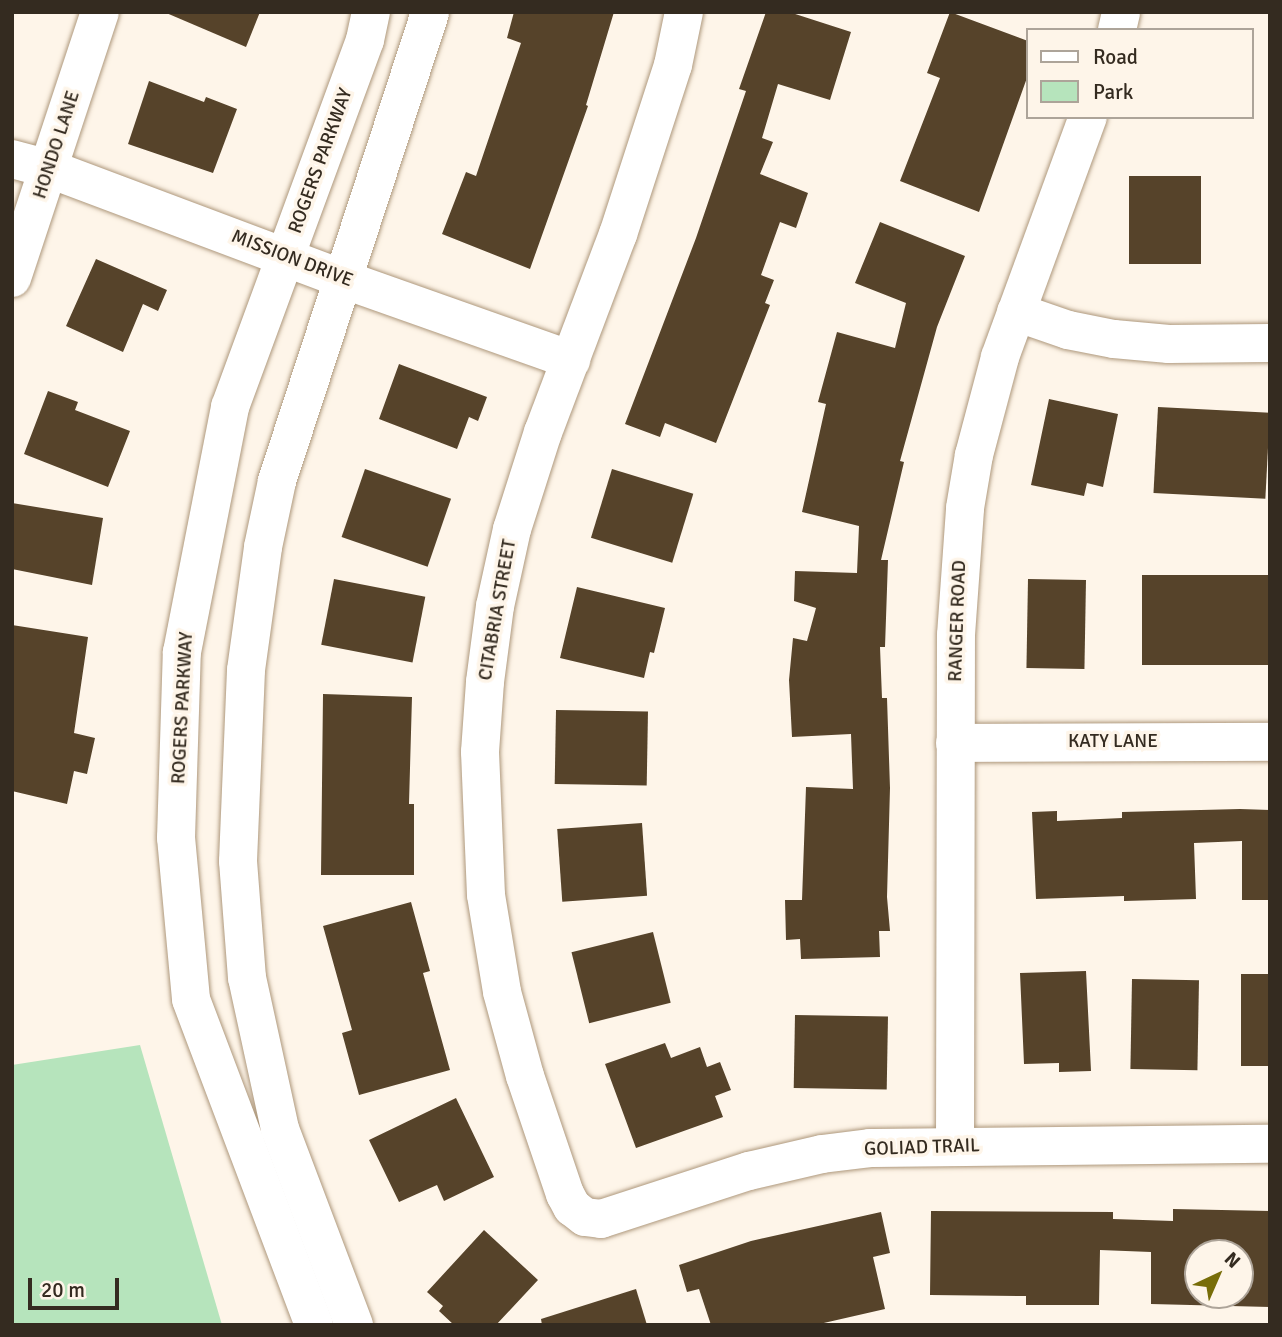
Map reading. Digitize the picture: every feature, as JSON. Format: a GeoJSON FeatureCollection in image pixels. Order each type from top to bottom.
{"type":"FeatureCollection","features":[{"type":"Feature","properties":{"kind":"street","name":"HONDO LANE"},"geometry":{"type":"LineString","coordinates":[[12,278],[100,12]]}},
{"type":"Feature","properties":{"kind":"street","name":"ROGERS PARKWAY"},"geometry":{"type":"LineString","coordinates":[[314,1325],[191,999],[176,838],[182,652],[230,407],[365,40],[371,12]]}},
{"type":"Feature","properties":{"kind":"street"},"geometry":{"type":"LineString","coordinates":[[354,1325],[280,1129],[247,978],[238,861],[246,670],[263,547],[277,481],[345,280],[430,12]]}},
{"type":"Feature","properties":{"kind":"street","name":"CITABRIA STREET"},"geometry":{"type":"LineString","coordinates":[[585,1217],[572,1207],[565,1194],[525,1076],[502,992],[486,895],[480,814],[485,682],[495,606],[512,529],[618,234],[668,78],[684,12]]}},
{"type":"Feature","properties":{"kind":"street","name":"RANGER ROAD"},"geometry":{"type":"LineString","coordinates":[[955,1145],[956,635],[965,508],[986,400],[1087,119]]}},
{"type":"Feature","properties":{"kind":"street","name":"MISSION DRIVE"},"geometry":{"type":"LineString","coordinates":[[12,159],[50,169],[345,280],[571,360]]}},
{"type":"Feature","properties":{"kind":"street"},"geometry":{"type":"LineString","coordinates":[[1016,312],[1068,330],[1114,339],[1169,344],[1270,343]]}},
{"type":"Feature","properties":{"kind":"street","name":"KATY LANE"},"geometry":{"type":"LineString","coordinates":[[956,743],[1270,742]]}},
{"type":"Feature","properties":{"kind":"street","name":"GOLIAD TRAIL"},"geometry":{"type":"LineString","coordinates":[[585,1217],[601,1219],[749,1171],[822,1154],[870,1148],[955,1145],[1270,1144]]}},
{"type":"Feature","properties":{"kind":"green space"},"geometry":{"type":"Polygon","coordinates":[[[140,1045],[222,1325],[12,1325],[12,1065],[140,1045]]]}},
{"type":"Feature","properties":{"kind":"building"},"geometry":{"type":"Polygon","coordinates":[[[164,12],[260,12],[246,47],[164,12]]]}},
{"type":"Feature","properties":{"kind":"building"},"geometry":{"type":"Polygon","coordinates":[[[514,12],[614,12],[586,105],[588,106],[530,269],[442,234],[466,172],[476,176],[521,43],[507,38],[514,12]]]}},
{"type":"Feature","properties":{"kind":"building"},"geometry":{"type":"Polygon","coordinates":[[[766,12],[789,12],[851,32],[830,100],[778,84],[762,138],[773,142],[760,174],[808,193],[796,228],[780,222],[761,275],[774,280],[765,303],[770,305],[716,443],[665,423],[660,437],[625,424],[696,238],[746,91],[739,89],[766,12]]]}},
{"type":"Feature","properties":{"kind":"building"},"geometry":{"type":"Polygon","coordinates":[[[950,12],[1026,40],[1026,81],[979,212],[900,181],[940,78],[927,73],[950,12]]]}},
{"type":"Feature","properties":{"kind":"building"},"geometry":{"type":"Polygon","coordinates":[[[149,81],[204,102],[206,97],[237,109],[213,173],[128,144],[149,81]]]}},
{"type":"Feature","properties":{"kind":"building"},"geometry":{"type":"Polygon","coordinates":[[[1129,176],[1201,176],[1201,264],[1129,264],[1129,176]]]}},
{"type":"Feature","properties":{"kind":"building"},"geometry":{"type":"Polygon","coordinates":[[[880,222],[965,256],[937,327],[900,461],[904,462],[881,560],[888,560],[885,647],[880,647],[882,698],[887,698],[890,788],[887,897],[890,931],[879,931],[880,957],[801,959],[800,939],[786,940],[785,900],[802,900],[806,787],[853,789],[851,734],[792,737],[789,680],[793,638],[807,641],[816,608],[794,601],[795,571],[857,573],[859,526],[802,512],[826,404],[818,402],[837,332],[895,348],[906,303],[855,283],[880,222]]]}},
{"type":"Feature","properties":{"kind":"building"},"geometry":{"type":"Polygon","coordinates":[[[96,259],[167,290],[158,311],[143,304],[123,352],[66,326],[96,259]]]}},
{"type":"Feature","properties":{"kind":"building"},"geometry":{"type":"Polygon","coordinates":[[[399,364],[487,397],[478,421],[469,417],[457,449],[379,419],[399,364]]]}},
{"type":"Feature","properties":{"kind":"building"},"geometry":{"type":"Polygon","coordinates":[[[48,391],[78,402],[75,410],[130,431],[108,487],[24,454],[48,391]]]}},
{"type":"Feature","properties":{"kind":"building"},"geometry":{"type":"Polygon","coordinates":[[[1049,399],[1118,414],[1103,487],[1087,483],[1084,496],[1031,485],[1049,399]]]}},
{"type":"Feature","properties":{"kind":"building"},"geometry":{"type":"Polygon","coordinates":[[[1158,407],[1270,413],[1265,499],[1153,493],[1158,407]]]}},
{"type":"Feature","properties":{"kind":"building"},"geometry":{"type":"Polygon","coordinates":[[[365,469],[451,499],[428,567],[342,537],[365,469]]]}},
{"type":"Feature","properties":{"kind":"building"},"geometry":{"type":"Polygon","coordinates":[[[612,469],[693,494],[672,563],[591,538],[612,469]]]}},
{"type":"Feature","properties":{"kind":"building"},"geometry":{"type":"Polygon","coordinates":[[[12,503],[103,518],[92,585],[12,569],[12,503]]]}},
{"type":"Feature","properties":{"kind":"building"},"geometry":{"type":"Polygon","coordinates":[[[1142,575],[1270,575],[1270,665],[1142,665],[1142,575]]]}},
{"type":"Feature","properties":{"kind":"building"},"geometry":{"type":"Polygon","coordinates":[[[334,579],[425,597],[413,663],[321,645],[334,579]]]}},
{"type":"Feature","properties":{"kind":"building"},"geometry":{"type":"Polygon","coordinates":[[[1028,579],[1086,580],[1084,669],[1026,668],[1028,579]]]}},
{"type":"Feature","properties":{"kind":"building"},"geometry":{"type":"Polygon","coordinates":[[[577,587],[665,608],[654,653],[650,652],[644,678],[560,658],[577,587]]]}},
{"type":"Feature","properties":{"kind":"building"},"geometry":{"type":"Polygon","coordinates":[[[12,625],[88,637],[74,733],[95,738],[87,774],[74,771],[67,804],[12,791],[12,625]]]}},
{"type":"Feature","properties":{"kind":"building"},"geometry":{"type":"Polygon","coordinates":[[[323,694],[412,697],[409,804],[414,804],[414,875],[321,875],[323,694]]]}},
{"type":"Feature","properties":{"kind":"building"},"geometry":{"type":"Polygon","coordinates":[[[556,710],[648,712],[647,786],[555,784],[556,710]]]}},
{"type":"Feature","properties":{"kind":"building"},"geometry":{"type":"Polygon","coordinates":[[[1270,810],[1270,900],[1242,900],[1242,841],[1194,843],[1196,899],[1124,901],[1124,896],[1036,899],[1032,812],[1057,811],[1057,821],[1122,818],[1122,812],[1270,810]]]}},
{"type":"Feature","properties":{"kind":"building"},"geometry":{"type":"Polygon","coordinates":[[[642,823],[647,896],[562,902],[557,829],[642,823]]]}},
{"type":"Feature","properties":{"kind":"building"},"geometry":{"type":"Polygon","coordinates":[[[411,902],[430,971],[423,973],[450,1070],[359,1095],[342,1033],[352,1030],[323,926],[411,902]]]}},
{"type":"Feature","properties":{"kind":"building"},"geometry":{"type":"Polygon","coordinates":[[[653,932],[671,1003],[589,1023],[571,952],[653,932]]]}},
{"type":"Feature","properties":{"kind":"building"},"geometry":{"type":"Polygon","coordinates":[[[1086,971],[1091,1071],[1059,1072],[1059,1063],[1024,1064],[1020,973],[1086,971]]]}},
{"type":"Feature","properties":{"kind":"building"},"geometry":{"type":"Polygon","coordinates":[[[1241,974],[1270,974],[1270,1066],[1241,1066],[1241,974]]]}},
{"type":"Feature","properties":{"kind":"building"},"geometry":{"type":"Polygon","coordinates":[[[1132,979],[1199,980],[1197,1070],[1130,1069],[1132,979]]]}},
{"type":"Feature","properties":{"kind":"building"},"geometry":{"type":"Polygon","coordinates":[[[795,1015],[888,1017],[887,1090],[794,1088],[795,1015]]]}},
{"type":"Feature","properties":{"kind":"building"},"geometry":{"type":"Polygon","coordinates":[[[665,1043],[671,1058],[700,1047],[707,1067],[720,1062],[731,1090],[715,1096],[723,1117],[636,1148],[605,1064],[665,1043]]]}},
{"type":"Feature","properties":{"kind":"building"},"geometry":{"type":"Polygon","coordinates":[[[456,1098],[494,1177],[444,1201],[437,1185],[399,1202],[369,1140],[456,1098]]]}},
{"type":"Feature","properties":{"kind":"building"},"geometry":{"type":"Polygon","coordinates":[[[1173,1209],[1270,1211],[1270,1307],[1254,1307],[1254,1239],[1184,1239],[1184,1305],[1151,1304],[1151,1252],[1100,1250],[1099,1305],[1026,1305],[1026,1296],[930,1295],[931,1211],[1113,1212],[1113,1219],[1173,1221],[1173,1209]]]}},
{"type":"Feature","properties":{"kind":"building"},"geometry":{"type":"Polygon","coordinates":[[[881,1212],[890,1253],[873,1257],[885,1309],[815,1325],[711,1325],[699,1289],[687,1292],[679,1265],[751,1241],[881,1212]]]}},
{"type":"Feature","properties":{"kind":"building"},"geometry":{"type":"Polygon","coordinates":[[[484,1230],[538,1280],[496,1325],[454,1325],[439,1311],[443,1306],[427,1292],[484,1230]]]}},
{"type":"Feature","properties":{"kind":"building"},"geometry":{"type":"Polygon","coordinates":[[[636,1289],[647,1325],[542,1325],[541,1319],[636,1289]]]}}]}
